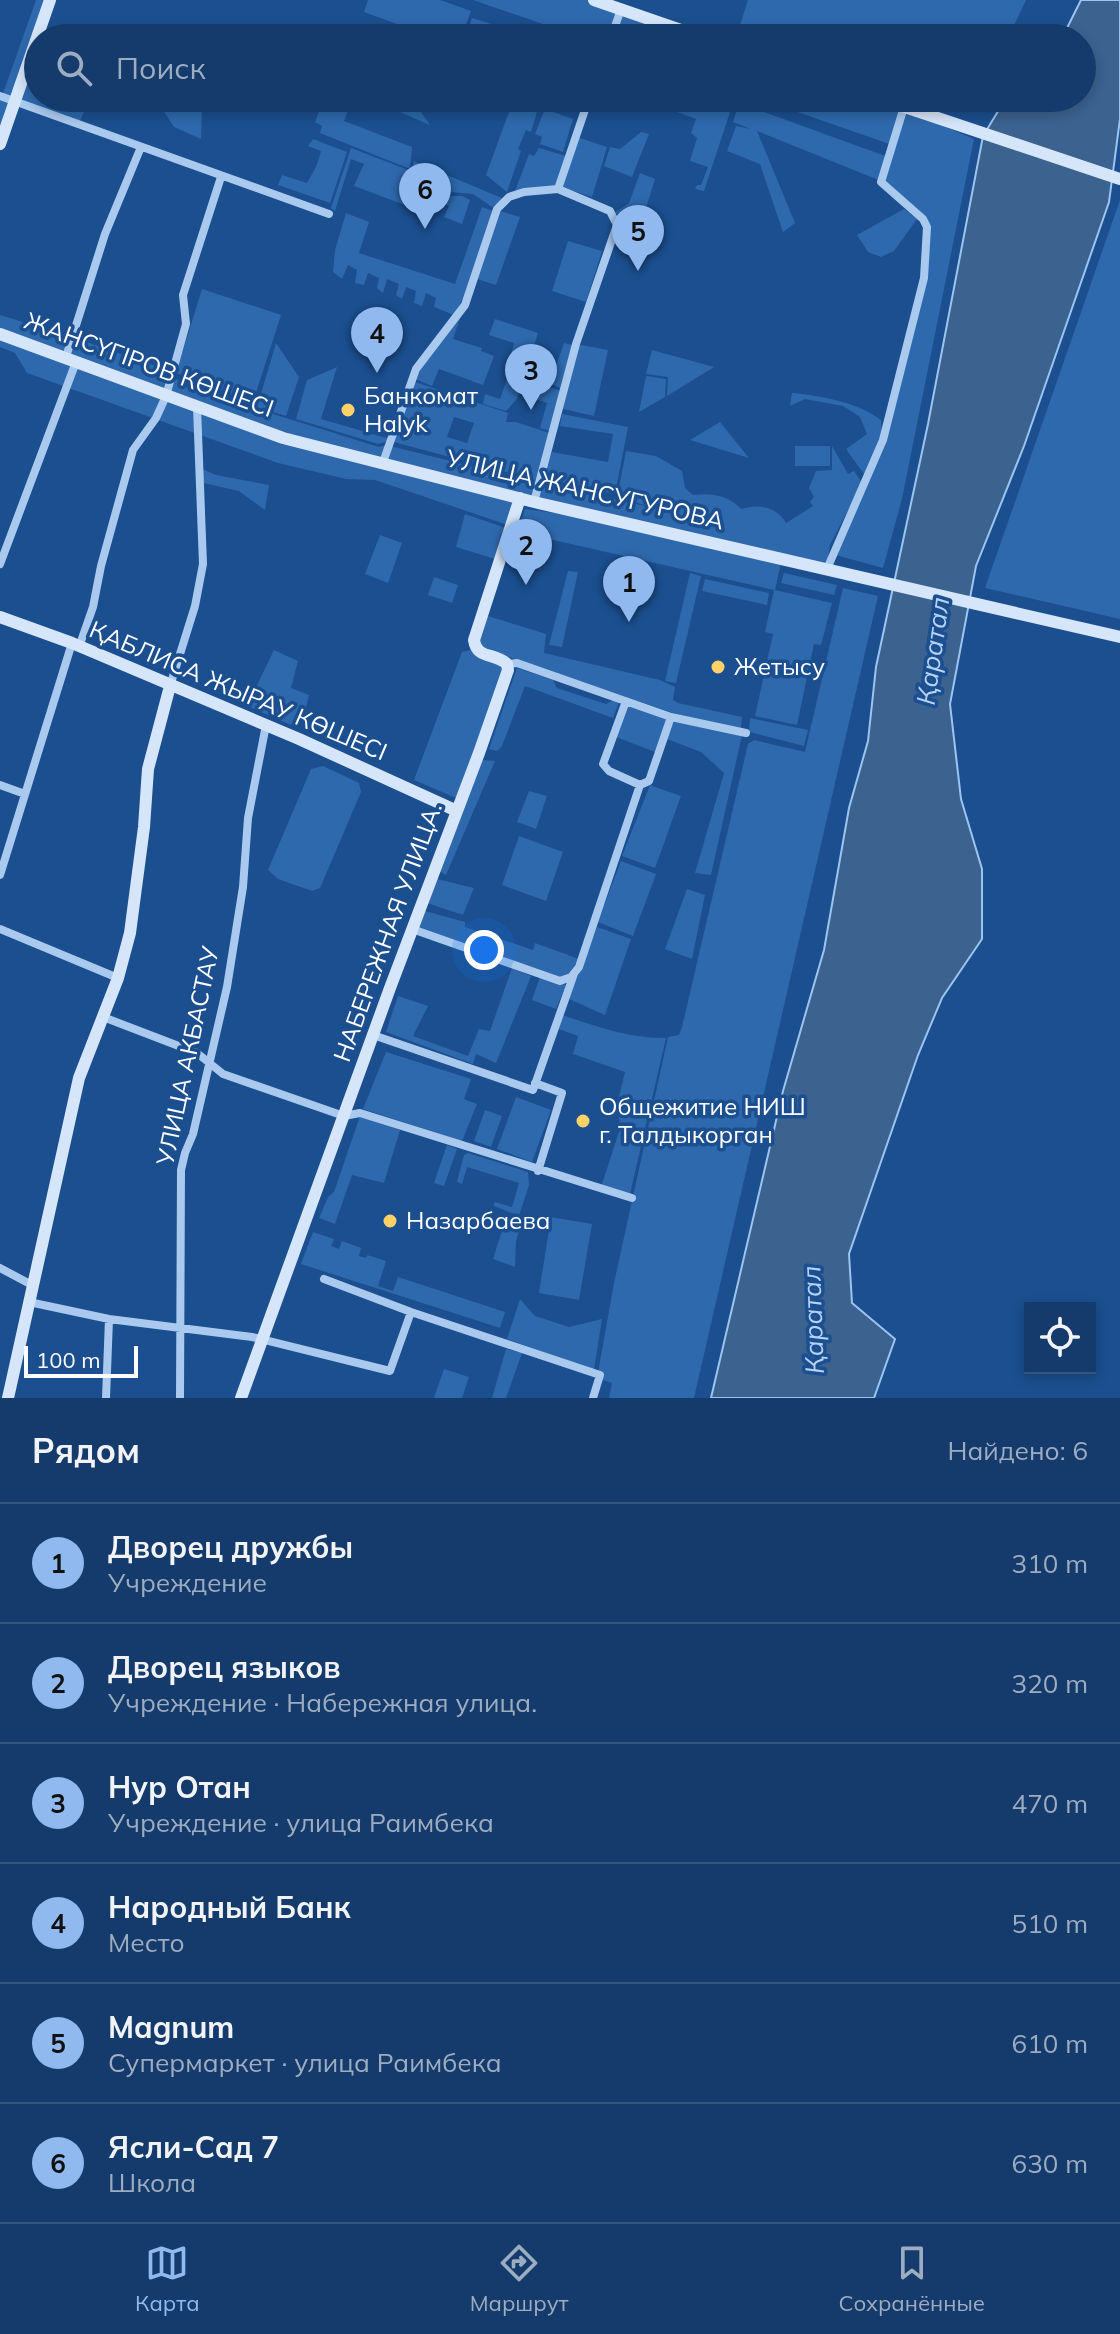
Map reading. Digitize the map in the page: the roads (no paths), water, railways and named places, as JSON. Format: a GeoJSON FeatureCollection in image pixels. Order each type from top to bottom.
{"type":"FeatureCollection","features":[{"type":"Feature","properties":{"kind":"street"},"geometry":{"type":"LineString","coordinates":[[42,24],[50,0]]}},
{"type":"Feature","properties":{"kind":"street"},"geometry":{"type":"LineString","coordinates":[[594,0],[664,24]]}},
{"type":"Feature","properties":{"kind":"street"},"geometry":{"type":"LineString","coordinates":[[616,24],[621,9]]}},
{"type":"Feature","properties":{"kind":"street"},"geometry":{"type":"LineString","coordinates":[[0,144],[24,76]]}},
{"type":"Feature","properties":{"kind":"street"},"geometry":{"type":"LineString","coordinates":[[0,96],[24,105]]}},
{"type":"Feature","properties":{"kind":"street"},"geometry":{"type":"LineString","coordinates":[[43,112],[329,214]]}},
{"type":"Feature","properties":{"kind":"street"},"geometry":{"type":"LineString","coordinates":[[558,189],[584,112]]}},
{"type":"Feature","properties":{"kind":"street"},"geometry":{"type":"LineString","coordinates":[[827,569],[883,440],[924,278],[927,227],[923,219],[881,182],[902,112]]}},
{"type":"Feature","properties":{"kind":"street"},"geometry":{"type":"LineString","coordinates":[[919,112],[1120,179]]}},
{"type":"Feature","properties":{"kind":"street"},"geometry":{"type":"LineString","coordinates":[[0,564],[71,360],[105,234],[141,147]]}},
{"type":"Feature","properties":{"kind":"street"},"geometry":{"type":"LineString","coordinates":[[0,875],[75,645],[93,607],[133,450],[155,419],[166,396],[186,324],[183,295],[221,177]]}},
{"type":"Feature","properties":{"kind":"street"},"geometry":{"type":"LineString","coordinates":[[382,465],[416,369],[465,305],[497,209],[509,197],[524,192],[558,189],[610,211],[617,225],[576,344],[534,502]]}},
{"type":"Feature","properties":{"kind":"street","name":"ЖАНСҮГІРОВ КӨШЕСІ"},"geometry":{"type":"LineString","coordinates":[[0,334],[283,438]]}},
{"type":"Feature","properties":{"kind":"street"},"geometry":{"type":"LineString","coordinates":[[8,1398],[79,1078],[118,978],[130,933],[148,769],[195,606],[203,564],[197,407]]}},
{"type":"Feature","properties":{"kind":"street","name":"УЛИЦА ЖАНСУГУРОВА"},"geometry":{"type":"LineString","coordinates":[[283,438],[534,502],[1120,637]]}},
{"type":"Feature","properties":{"kind":"street"},"geometry":{"type":"LineString","coordinates":[[520,498],[474,640],[475,649],[507,664],[517,663],[671,717],[746,733]]}},
{"type":"Feature","properties":{"kind":"street","name":"ҚАБЛИСА ЖЫРАУ КӨШЕСІ"},"geometry":{"type":"LineString","coordinates":[[0,617],[266,725],[457,811]]}},
{"type":"Feature","properties":{"kind":"street","name":"НАБЕРЕЖНАЯ УЛИЦА."},"geometry":{"type":"LineString","coordinates":[[241,1398],[479,753],[508,670],[507,664]]}},
{"type":"Feature","properties":{"kind":"street"},"geometry":{"type":"LineString","coordinates":[[626,701],[603,764],[609,771],[640,785]]}},
{"type":"Feature","properties":{"kind":"street"},"geometry":{"type":"LineString","coordinates":[[373,1035],[533,1090],[595,924],[640,785],[649,781],[671,717]]}},
{"type":"Feature","properties":{"kind":"street","name":"УЛИЦА АКБАСТАУ"},"geometry":{"type":"LineString","coordinates":[[180,1398],[181,1170],[193,1134],[227,987],[243,887],[248,818],[266,725]]}},
{"type":"Feature","properties":{"kind":"street"},"geometry":{"type":"LineString","coordinates":[[0,785],[25,794]]}},
{"type":"Feature","properties":{"kind":"street"},"geometry":{"type":"LineString","coordinates":[[0,929],[118,978]]}},
{"type":"Feature","properties":{"kind":"street"},"geometry":{"type":"LineString","coordinates":[[412,929],[560,981],[575,972]]}},
{"type":"Feature","properties":{"kind":"street"},"geometry":{"type":"LineString","coordinates":[[103,1017],[197,1053],[223,1074],[344,1116],[360,1113],[632,1198]]}},
{"type":"Feature","properties":{"kind":"street"},"geometry":{"type":"LineString","coordinates":[[535,1083],[562,1093],[538,1171]]}},
{"type":"Feature","properties":{"kind":"street"},"geometry":{"type":"LineString","coordinates":[[0,1268],[32,1285]]}},
{"type":"Feature","properties":{"kind":"street"},"geometry":{"type":"LineString","coordinates":[[324,1279],[411,1312],[600,1375],[593,1398]]}},
{"type":"Feature","properties":{"kind":"street"},"geometry":{"type":"LineString","coordinates":[[29,1302],[109,1319],[262,1339],[390,1371],[411,1312]]}},
{"type":"Feature","properties":{"kind":"street"},"geometry":{"type":"LineString","coordinates":[[106,1398],[109,1319]]}},
{"type":"Feature","properties":{"kind":"water","name":"Қаратал"},"geometry":{"type":"Polygon","coordinates":[[[1081,0],[1120,0],[1120,119],[1109,202],[1024,446],[976,566],[950,704],[961,799],[982,869],[982,939],[942,998],[918,1055],[849,1254],[852,1303],[895,1339],[874,1398],[711,1398],[783,1091],[824,950],[849,808],[868,741],[876,667],[928,424],[983,136],[998,112],[1096,112],[1096,24],[1069,24],[1081,0]]]}},
{"type":"Feature","properties":{"kind":"place","name":"Ясли-Сад 7"},"geometry":{"type":"Point","coordinates":[425,229]}},
{"type":"Feature","properties":{"kind":"place","name":"Magnum"},"geometry":{"type":"Point","coordinates":[638,271]}},
{"type":"Feature","properties":{"kind":"place","name":"Народный Банк"},"geometry":{"type":"Point","coordinates":[377,373]}},
{"type":"Feature","properties":{"kind":"place","name":"Банкомат Halyk"},"geometry":{"type":"Point","coordinates":[348,410]}},
{"type":"Feature","properties":{"kind":"place","name":"Нур Отан"},"geometry":{"type":"Point","coordinates":[531,410]}},
{"type":"Feature","properties":{"kind":"place","name":"Дворец языков"},"geometry":{"type":"Point","coordinates":[526,585]}},
{"type":"Feature","properties":{"kind":"place","name":"Дворец дружбы"},"geometry":{"type":"Point","coordinates":[629,622]}},
{"type":"Feature","properties":{"kind":"place","name":"Жетысу"},"geometry":{"type":"Point","coordinates":[718,667]}},
{"type":"Feature","properties":{"kind":"place","name":"Общежитие НИШ г. Талдыкорган"},"geometry":{"type":"Point","coordinates":[583,1121]}},
{"type":"Feature","properties":{"kind":"place","name":"Назарбаева"},"geometry":{"type":"Point","coordinates":[390,1221]}}]}
